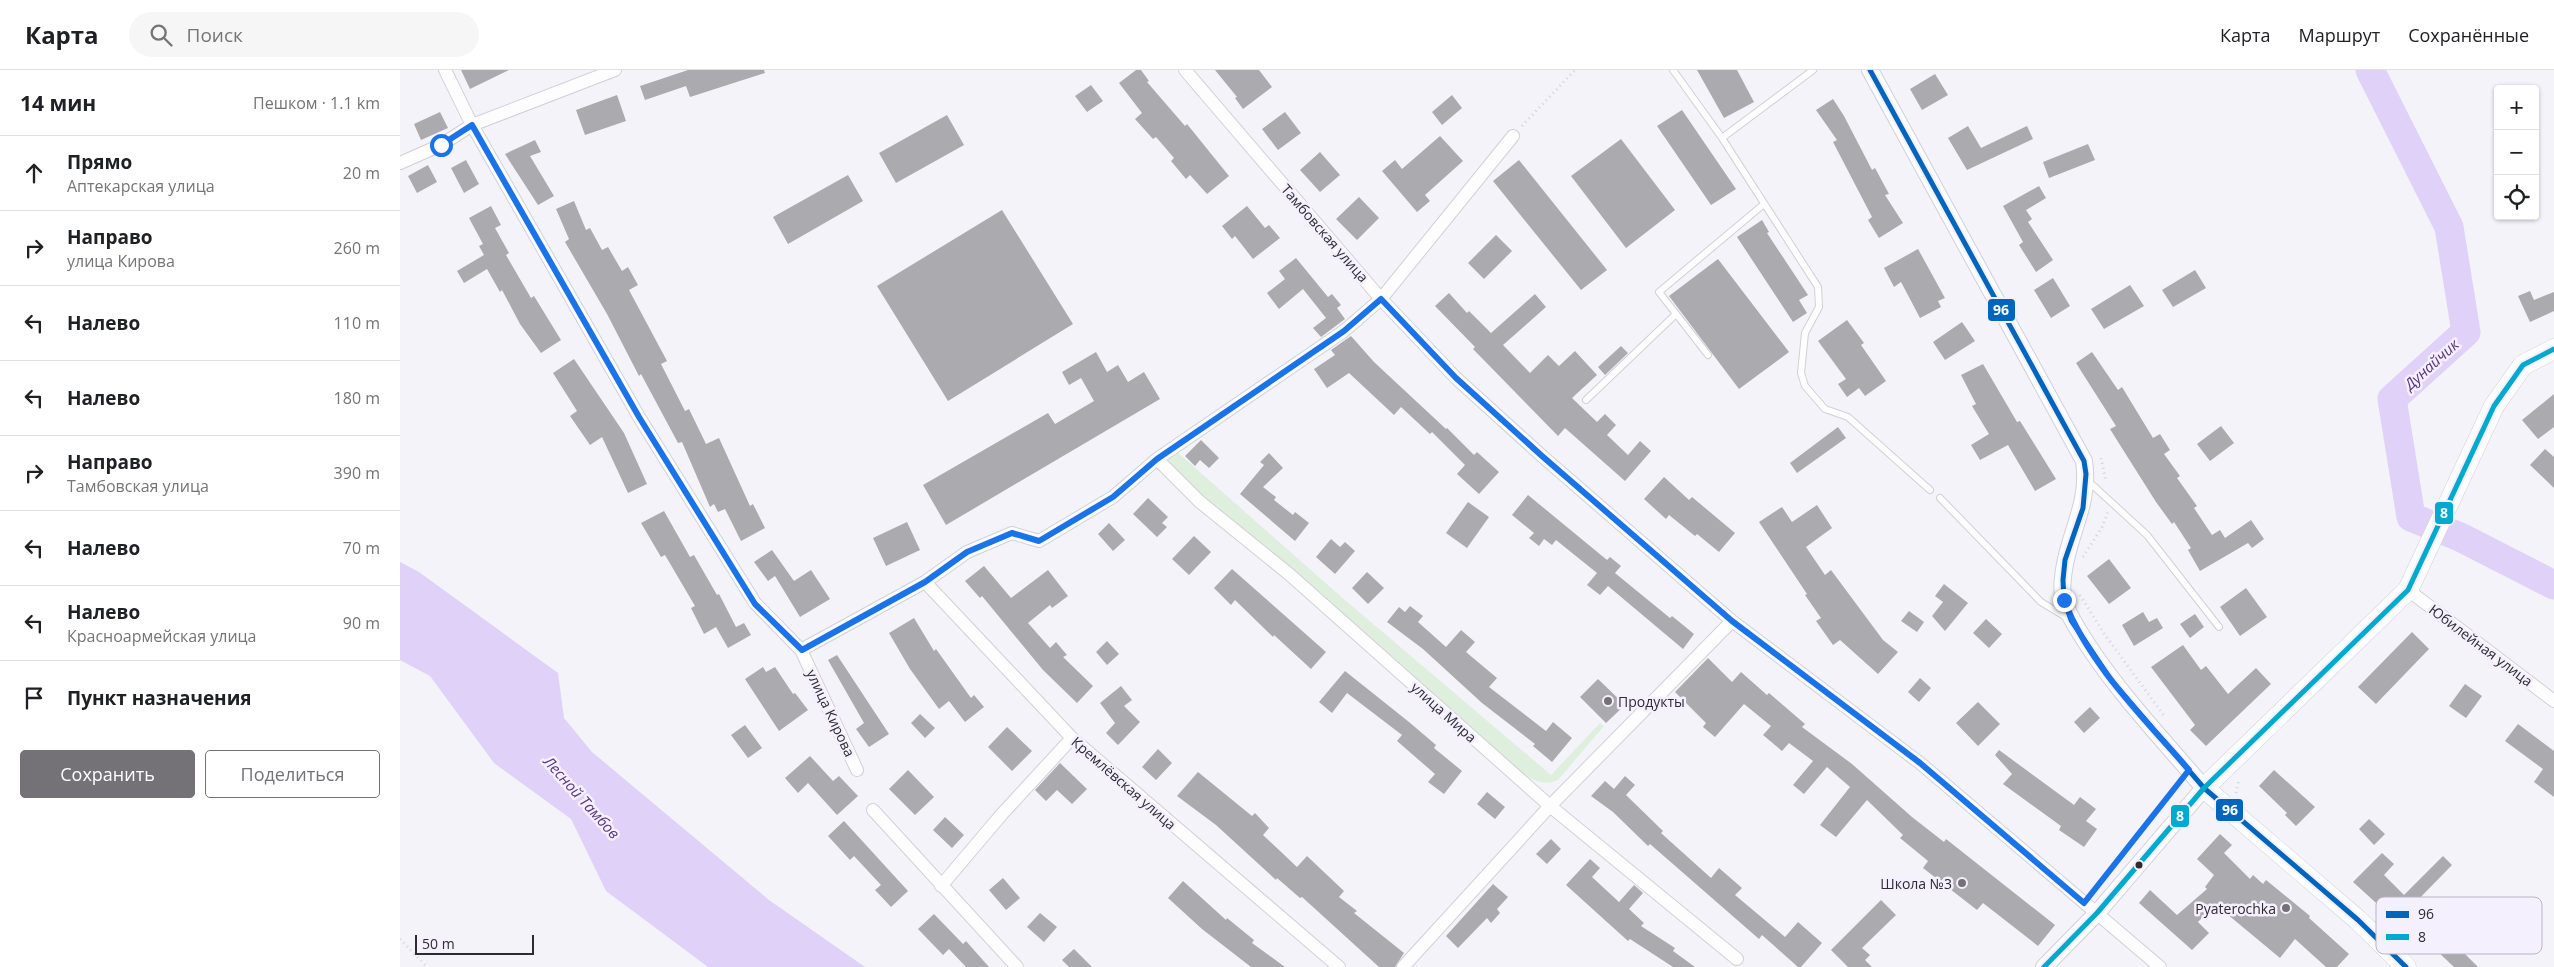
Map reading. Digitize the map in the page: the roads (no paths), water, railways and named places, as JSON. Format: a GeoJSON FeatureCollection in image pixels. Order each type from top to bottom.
{"type":"FeatureCollection","features":[{"type":"Feature","properties":{"kind":"main road"},"geometry":{"type":"LineString","coordinates":[[2376,938],[2204,788],[2408,590],[2494,406],[2523,365],[2554,349]]}},
{"type":"Feature","properties":{"kind":"main road"},"geometry":{"type":"LineString","coordinates":[[2393,954],[2406,967]]}},
{"type":"Feature","properties":{"kind":"street","name":"улица Кирова"},"geometry":{"type":"LineString","coordinates":[[445,70],[472,125],[639,417],[755,604],[802,650],[858,770]]}},
{"type":"Feature","properties":{"kind":"street"},"geometry":{"type":"LineString","coordinates":[[400,163],[441,145],[472,125],[615,70]]}},
{"type":"Feature","properties":{"kind":"street","name":"Тамбовская улица"},"geometry":{"type":"LineString","coordinates":[[1185,70],[1381,299],[1456,378],[1542,456],[1732,621],[1920,763],[2160,967]]}},
{"type":"Feature","properties":{"kind":"street"},"geometry":{"type":"LineString","coordinates":[[1870,70],[2079,447],[2084,460],[2086,479],[2083,508],[2065,560],[2063,580],[2064,600],[2071,620],[2111,680],[2204,788],[2097,914],[2044,967]]}},
{"type":"Feature","properties":{"kind":"street"},"geometry":{"type":"LineString","coordinates":[[802,650],[925,582],[967,552],[1012,533],[1039,541],[1113,497],[1157,459],[1344,331],[1381,299],[1513,136]]}},
{"type":"Feature","properties":{"kind":"street","name":"улица Мира"},"geometry":{"type":"LineString","coordinates":[[1157,459],[1200,502],[1289,574],[1550,806],[1737,959]]}},
{"type":"Feature","properties":{"kind":"street","name":"Кремлёвская улица"},"geometry":{"type":"LineString","coordinates":[[925,582],[1072,738],[1339,967]]}},
{"type":"Feature","properties":{"kind":"street","name":"Юбилейная улица"},"geometry":{"type":"LineString","coordinates":[[2408,590],[2554,701]]}},
{"type":"Feature","properties":{"kind":"street"},"geometry":{"type":"LineString","coordinates":[[1403,967],[1550,806],[1732,621]]}},
{"type":"Feature","properties":{"kind":"street"},"geometry":{"type":"LineString","coordinates":[[941,886],[1002,814],[1072,738]]}},
{"type":"Feature","properties":{"kind":"street"},"geometry":{"type":"LineString","coordinates":[[873,810],[1017,967]]}},
{"type":"Feature","properties":{"kind":"lane"},"geometry":{"type":"LineString","coordinates":[[1673,70],[1722,138],[1818,287],[1818,308],[1805,333],[1801,373],[1806,386],[1825,409],[1848,417],[1930,490]]}},
{"type":"Feature","properties":{"kind":"lane"},"geometry":{"type":"LineString","coordinates":[[1722,138],[1813,70]]}},
{"type":"Feature","properties":{"kind":"lane"},"geometry":{"type":"LineString","coordinates":[[1708,354],[1658,292],[1764,204]]}},
{"type":"Feature","properties":{"kind":"lane"},"geometry":{"type":"LineString","coordinates":[[1586,400],[1676,314]]}},
{"type":"Feature","properties":{"kind":"lane"},"geometry":{"type":"LineString","coordinates":[[2086,479],[2109,498],[2147,535],[2219,627]]}},
{"type":"Feature","properties":{"kind":"lane"},"geometry":{"type":"LineString","coordinates":[[1940,498],[2041,602],[2071,620]]}},
{"type":"Feature","properties":{"kind":"water","name":"Лесной Тамбов"},"geometry":{"type":"Polygon","coordinates":[[[400,562],[419,572],[558,673],[564,718],[592,752],[769,900],[865,967],[708,967],[606,891],[571,819],[494,763],[430,676],[400,660],[400,562]]]}},
{"type":"Feature","properties":{"kind":"waterway","name":"Дунайчик"},"geometry":{"type":"LineString","coordinates":[[2370,70],[2449,227],[2466,332],[2392,399],[2411,517],[2460,537],[2554,585]]}},
{"type":"Feature","properties":{"kind":"place","name":"Продукты"},"geometry":{"type":"Point","coordinates":[1608,701]}},
{"type":"Feature","properties":{"kind":"place","name":"Школа №3"},"geometry":{"type":"Point","coordinates":[1962,883]}},
{"type":"Feature","properties":{"kind":"place","name":"Pyaterochka"},"geometry":{"type":"Point","coordinates":[2286,908]}}]}
